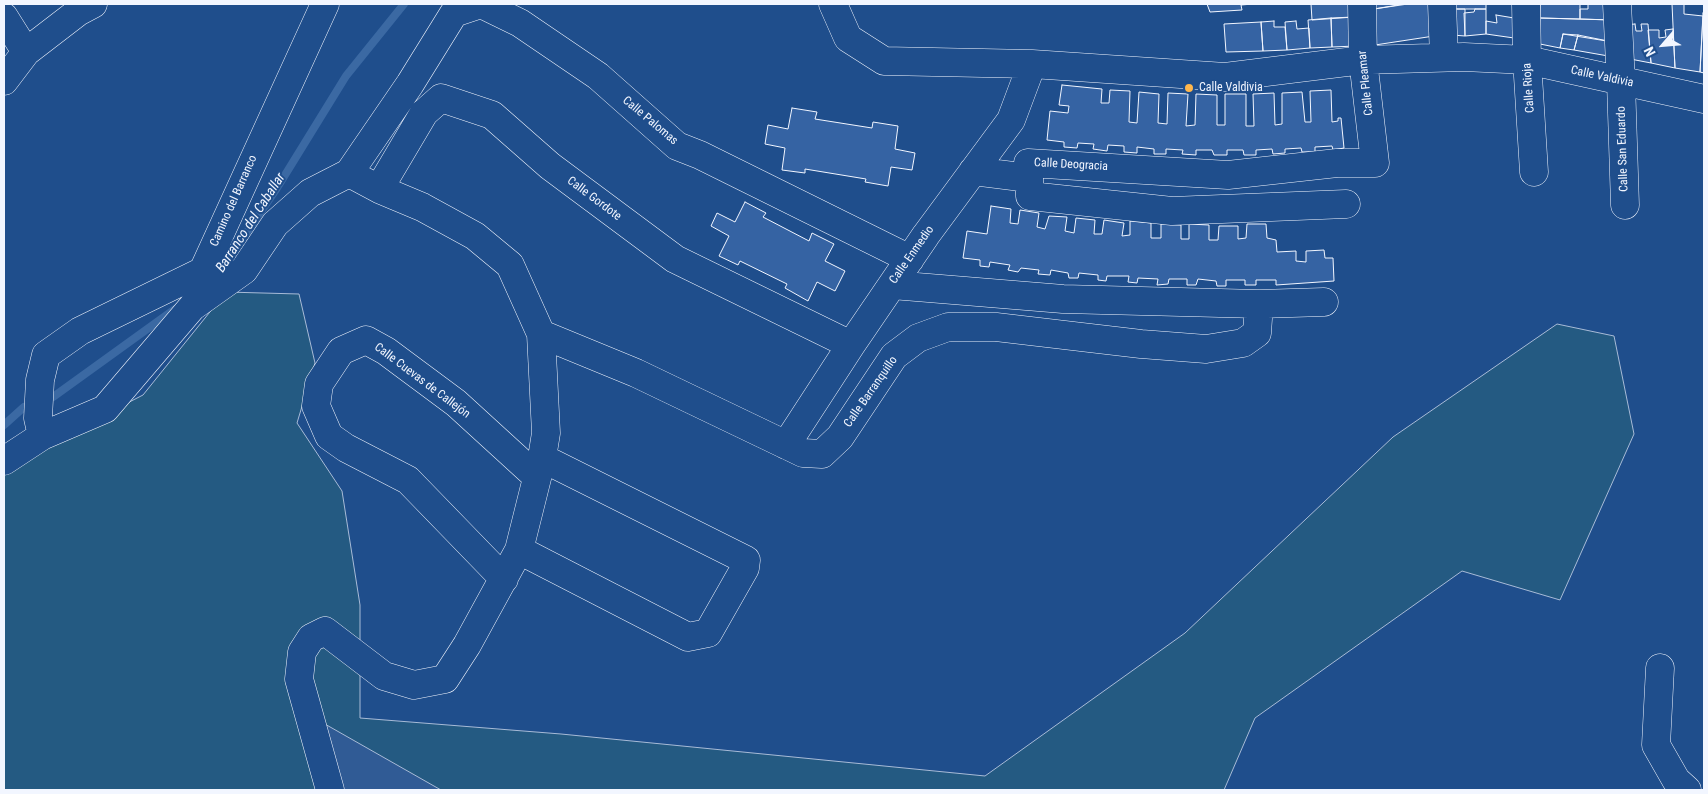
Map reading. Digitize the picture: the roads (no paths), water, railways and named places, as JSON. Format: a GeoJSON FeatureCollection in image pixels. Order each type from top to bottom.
{"type":"FeatureCollection","features":[{"type":"Feature","properties":{"kind":"street","name":"Camino del Barranco"},"geometry":{"type":"LineString","coordinates":[[40,427],[40,380],[46,355],[80,331],[203,271],[325,4]]}},
{"type":"Feature","properties":{"kind":"street","name":"Calle Palomas"},"geometry":{"type":"LineString","coordinates":[[349,173],[410,84],[454,13],[481,4],[520,22],[598,76],[677,146],[700,155],[910,258]]}},
{"type":"Feature","properties":{"kind":"street","name":"Calle Valdivia"},"geometry":{"type":"LineString","coordinates":[[833,4],[848,38],[884,61],[1032,64],[1225,77],[1363,60],[1444,57],[1527,60],[1704,99]]}},
{"type":"Feature","properties":{"kind":"street","name":"Calle Pleamar"},"geometry":{"type":"LineString","coordinates":[[1362,4],[1363,60],[1375,162]]}},
{"type":"Feature","properties":{"kind":"street"},"geometry":{"type":"LineString","coordinates":[[1442,4],[1444,57]]}},
{"type":"Feature","properties":{"kind":"street","name":"Calle Rioja"},"geometry":{"type":"LineString","coordinates":[[1526,4],[1527,60],[1534,172]]}},
{"type":"Feature","properties":{"kind":"street","name":"Calle San Eduardo"},"geometry":{"type":"LineString","coordinates":[[1617,4],[1625,205]]}},
{"type":"Feature","properties":{"kind":"street"},"geometry":{"type":"LineString","coordinates":[[4,81],[26,52],[81,6]]}},
{"type":"Feature","properties":{"kind":"street"},"geometry":{"type":"LineString","coordinates":[[4,17],[26,52]]}},
{"type":"Feature","properties":{"kind":"street","name":"Calle Enmedio"},"geometry":{"type":"LineString","coordinates":[[786,444],[910,258],[1011,120],[1032,64]]}},
{"type":"Feature","properties":{"kind":"street","name":"Calle Gordote"},"geometry":{"type":"LineString","coordinates":[[379,189],[424,113],[441,98],[492,115],[550,166],[674,259],[851,345]]}},
{"type":"Feature","properties":{"kind":"street","name":"Calle Deogracia"},"geometry":{"type":"LineString","coordinates":[[1346,204],[1172,211],[1030,196],[1028,163],[1228,175],[1337,163],[1375,162]]}},
{"type":"Feature","properties":{"kind":"street"},"geometry":{"type":"LineString","coordinates":[[974,171],[1028,178]]}},
{"type":"Feature","properties":{"kind":"street"},"geometry":{"type":"LineString","coordinates":[[4,461],[40,427],[105,410],[192,307],[244,270],[275,224],[310,193],[349,173],[379,189],[422,207],[475,236],[510,265],[541,334],[546,433],[540,468],[519,550],[467,645],[445,679],[414,685],[406,683],[384,676],[325,631],[311,638],[302,652],[299,679],[330,790]]}},
{"type":"Feature","properties":{"kind":"street"},"geometry":{"type":"LineString","coordinates":[[892,285],[1062,299],[1259,304],[1324,302]]}},
{"type":"Feature","properties":{"kind":"street","name":"Calle Barranquillo"},"geometry":{"type":"LineString","coordinates":[[541,334],[636,373],[803,453],[822,454],[840,437],[894,356],[918,338],[948,327],[996,327],[1140,344],[1206,349],[1243,343],[1256,333],[1259,304]]}},
{"type":"Feature","properties":{"kind":"street","name":"Calle Cuevas de Callejón"},"geometry":{"type":"LineString","coordinates":[[504,579],[408,480],[346,448],[329,436],[316,406],[319,384],[342,351],[366,340],[386,351],[540,468]]}},
{"type":"Feature","properties":{"kind":"street"},"geometry":{"type":"LineString","coordinates":[[519,550],[688,637],[708,632],[745,568],[746,560],[540,468]]}},
{"type":"Feature","properties":{"kind":"street"},"geometry":{"type":"LineString","coordinates":[[1660,668],[1656,745],[1676,780],[1687,790]]}},
{"type":"Feature","properties":{"kind":"waterway","name":"Barranco del Caballar"},"geometry":{"type":"LineString","coordinates":[[217,276],[277,188],[346,76],[404,4]]}},
{"type":"Feature","properties":{"kind":"waterway","name":"Barranco del Caballar"},"geometry":{"type":"LineString","coordinates":[[53,397],[175,309]]}},
{"type":"Feature","properties":{"kind":"waterway","name":"Barranco del Caballar"},"geometry":{"type":"LineString","coordinates":[[4,425],[24,407]]}},
{"type":"Feature","properties":{"kind":"place","name":"Calle Valdivia"},"geometry":{"type":"Point","coordinates":[1189,88]}}]}
